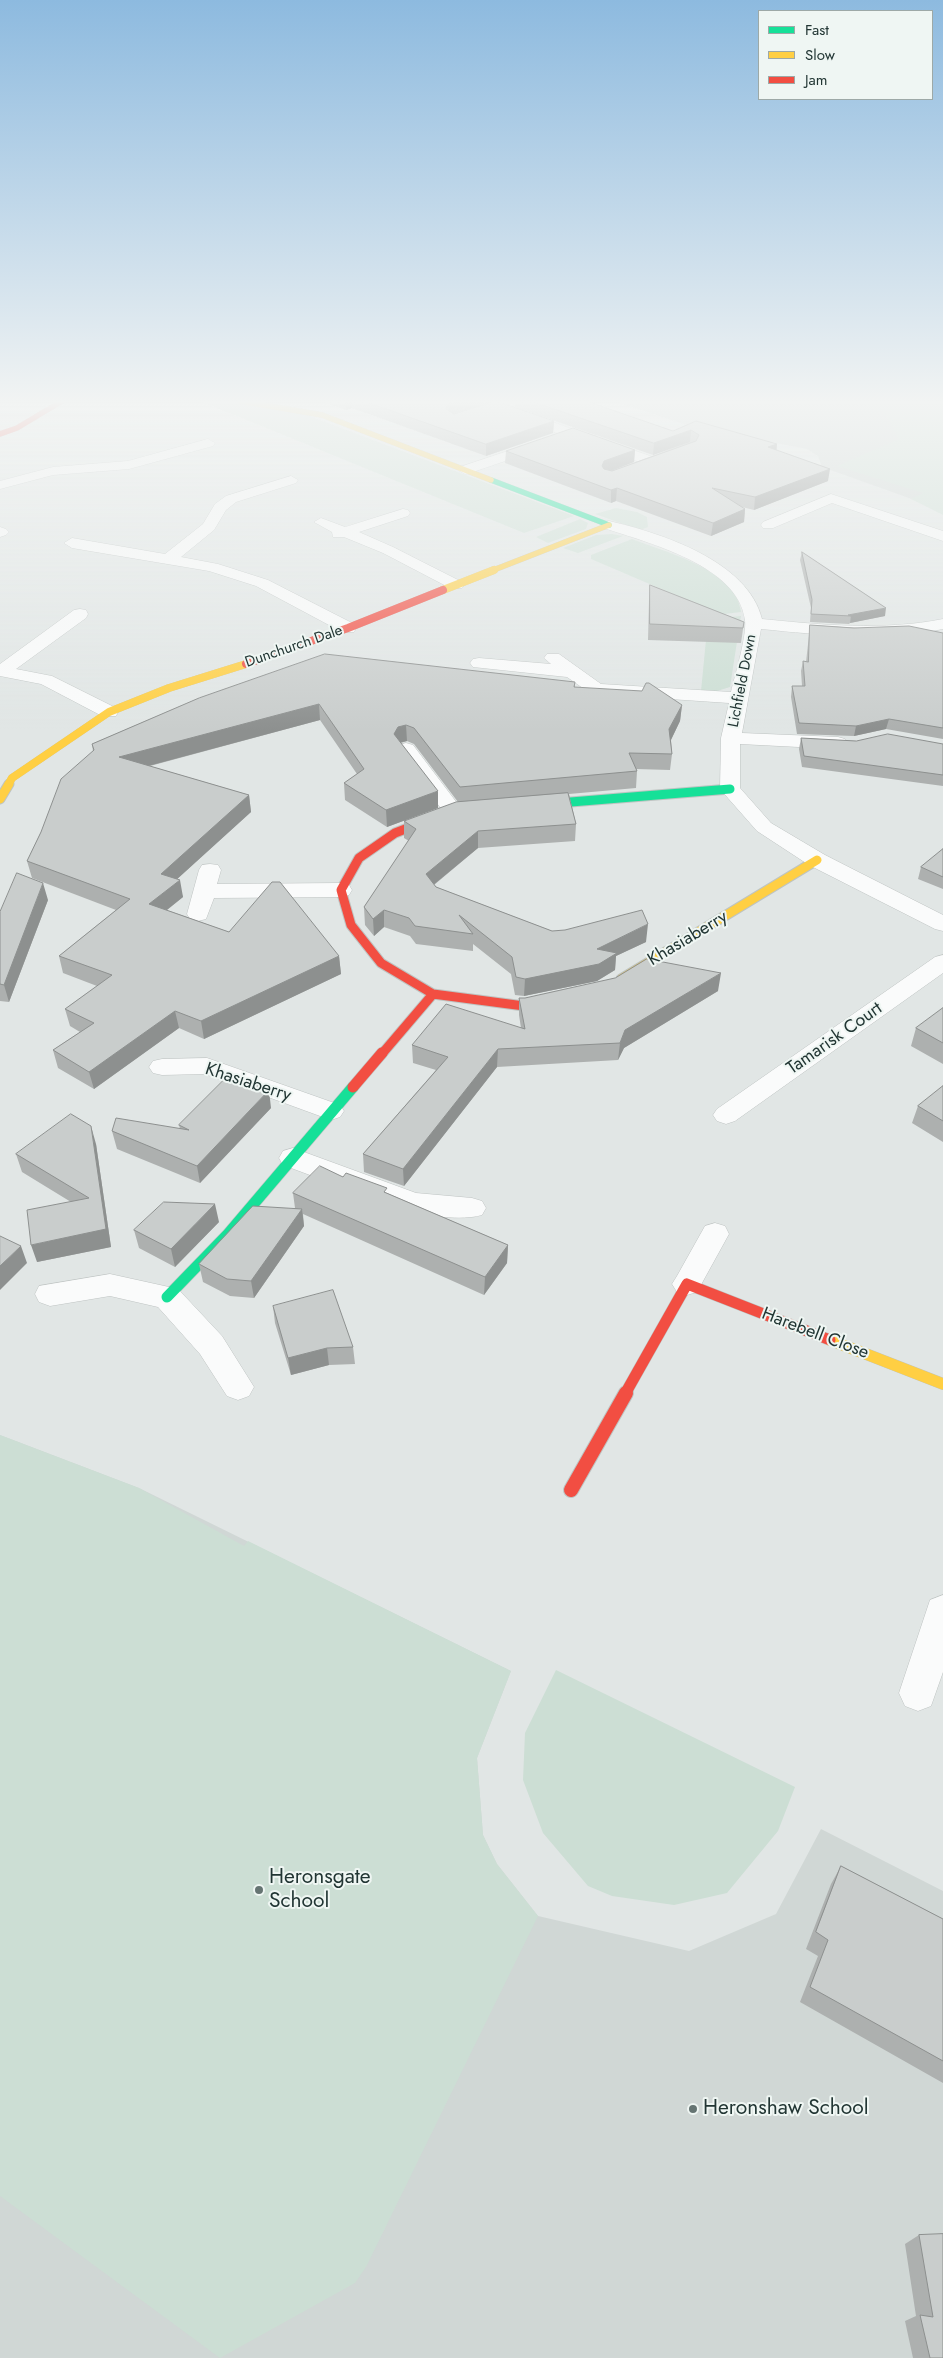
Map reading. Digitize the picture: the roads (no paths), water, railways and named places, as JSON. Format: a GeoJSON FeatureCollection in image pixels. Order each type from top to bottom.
{"type":"FeatureCollection","features":[{"type":"Feature","properties":{"kind":"street"},"geometry":{"type":"LineString","coordinates":[[169,559],[209,527],[218,511]]}},
{"type":"Feature","properties":{"kind":"street","name":"Lichfield Down"},"geometry":{"type":"LineString","coordinates":[[572,511],[690,556],[716,569],[738,586],[752,609],[754,623],[731,738],[730,789]]}},
{"type":"Feature","properties":{"kind":"street"},"geometry":{"type":"LineString","coordinates":[[768,525],[801,511]]}},
{"type":"Feature","properties":{"kind":"street"},"geometry":{"type":"LineString","coordinates":[[869,511],[943,536]]}},
{"type":"Feature","properties":{"kind":"street"},"geometry":{"type":"LineString","coordinates":[[318,540],[403,513]]}},
{"type":"Feature","properties":{"kind":"street"},"geometry":{"type":"LineString","coordinates":[[321,522],[347,532],[456,584]]}},
{"type":"Feature","properties":{"kind":"street","name":"Dunchurch Dale"},"geometry":{"type":"LineString","coordinates":[[0,799],[12,778],[109,712],[169,688],[274,655],[348,628],[609,525]]}},
{"type":"Feature","properties":{"kind":"street"},"geometry":{"type":"LineString","coordinates":[[72,543],[107,543],[169,559],[212,567],[262,583],[348,628]]}},
{"type":"Feature","properties":{"kind":"street"},"geometry":{"type":"LineString","coordinates":[[82,561],[107,543]]}},
{"type":"Feature","properties":{"kind":"street"},"geometry":{"type":"LineString","coordinates":[[1,671],[80,614]]}},
{"type":"Feature","properties":{"kind":"street"},"geometry":{"type":"LineString","coordinates":[[754,623],[829,630],[897,633],[943,624]]}},
{"type":"Feature","properties":{"kind":"street"},"geometry":{"type":"LineString","coordinates":[[553,658],[596,689],[740,698]]}},
{"type":"Feature","properties":{"kind":"street"},"geometry":{"type":"LineString","coordinates":[[479,663],[574,672]]}},
{"type":"Feature","properties":{"kind":"street"},"geometry":{"type":"LineString","coordinates":[[1,671],[46,680],[109,712]]}},
{"type":"Feature","properties":{"kind":"street"},"geometry":{"type":"LineString","coordinates":[[731,738],[854,744]]}},
{"type":"Feature","properties":{"kind":"street"},"geometry":{"type":"LineString","coordinates":[[406,748],[458,811],[395,833],[359,858],[341,890],[351,925],[381,962],[433,994],[524,1006],[569,996]]}},
{"type":"Feature","properties":{"kind":"street"},"geometry":{"type":"LineString","coordinates":[[523,806],[730,789],[764,827],[817,860],[943,924]]}},
{"type":"Feature","properties":{"kind":"street","name":"Khasiaberry"},"geometry":{"type":"LineString","coordinates":[[613,984],[817,860]]}},
{"type":"Feature","properties":{"kind":"street"},"geometry":{"type":"LineString","coordinates":[[198,914],[210,870]]}},
{"type":"Feature","properties":{"kind":"street"},"geometry":{"type":"LineString","coordinates":[[205,891],[341,890]]}},
{"type":"Feature","properties":{"kind":"street","name":"Tamarisk Court"},"geometry":{"type":"LineString","coordinates":[[726,1115],[943,962]]}},
{"type":"Feature","properties":{"kind":"street"},"geometry":{"type":"LineString","coordinates":[[167,1297],[228,1234],[331,1111],[433,994]]}},
{"type":"Feature","properties":{"kind":"street","name":"Khasiaberry"},"geometry":{"type":"LineString","coordinates":[[162,1067],[208,1066],[331,1111]]}},
{"type":"Feature","properties":{"kind":"street"},"geometry":{"type":"LineString","coordinates":[[293,1158],[414,1203],[472,1208]]}},
{"type":"Feature","properties":{"kind":"street"},"geometry":{"type":"LineString","coordinates":[[571,1490],[715,1234]]}},
{"type":"Feature","properties":{"kind":"street","name":"Harebell Close"},"geometry":{"type":"LineString","coordinates":[[687,1284],[943,1384]]}},
{"type":"Feature","properties":{"kind":"street"},"geometry":{"type":"LineString","coordinates":[[50,1294],[110,1286],[167,1297],[211,1345],[238,1387]]}},
{"type":"Feature","properties":{"kind":"street"},"geometry":{"type":"LineString","coordinates":[[918,1693],[943,1612]]}},
{"type":"Feature","properties":{"kind":"place","name":"Heronsgate School"},"geometry":{"type":"Point","coordinates":[259,1890]}},
{"type":"Feature","properties":{"kind":"place","name":"Heronshaw School"},"geometry":{"type":"Point","coordinates":[693,2109]}}]}
